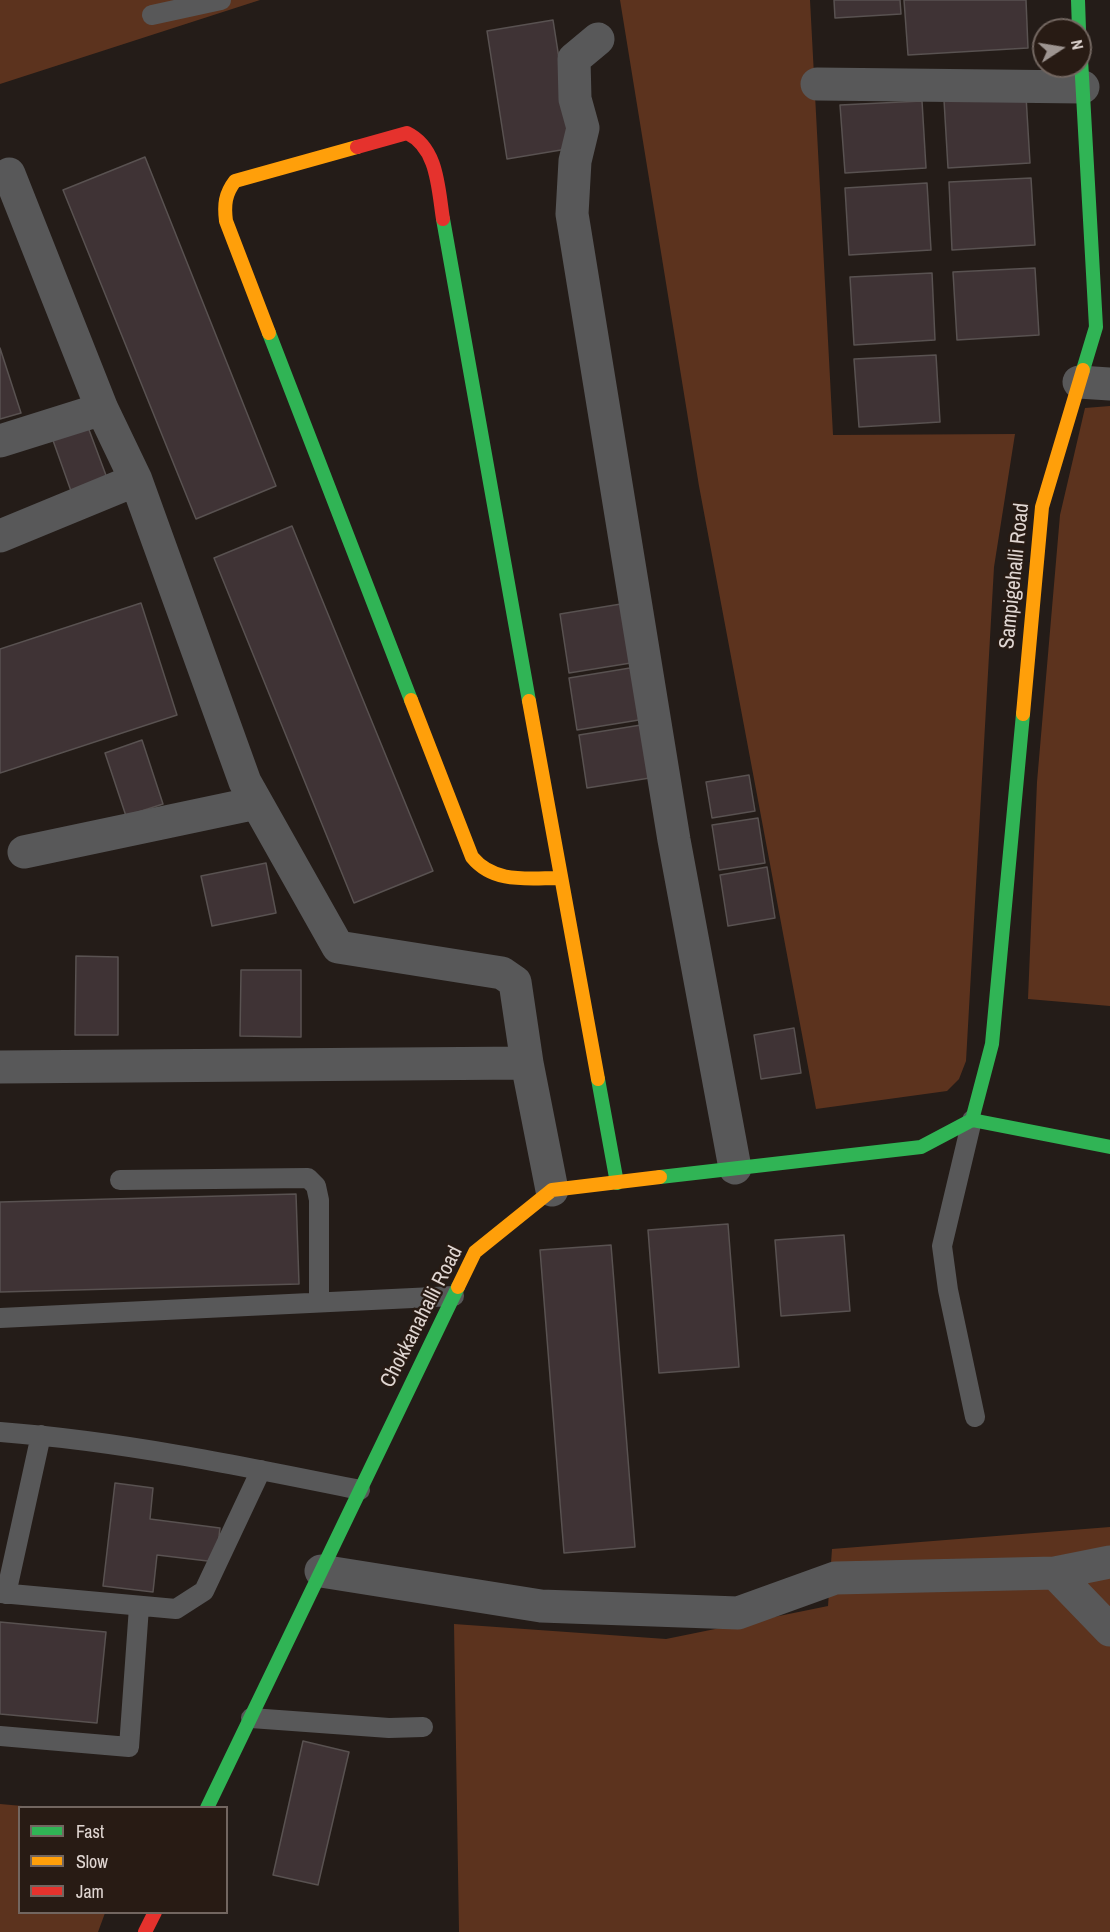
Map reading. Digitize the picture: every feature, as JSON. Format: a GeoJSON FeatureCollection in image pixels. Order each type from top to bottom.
{"type":"FeatureCollection","features":[{"type":"Feature","properties":{"kind":"street"},"geometry":{"type":"LineString","coordinates":[[1078,0],[1079,18]]}},
{"type":"Feature","properties":{"kind":"street"},"geometry":{"type":"LineString","coordinates":[[598,39],[574,59],[575,99],[583,128],[575,161],[572,214],[674,840],[735,1168]]}},
{"type":"Feature","properties":{"kind":"street","name":"Sampigehalli Road"},"geometry":{"type":"LineString","coordinates":[[972,1120],[992,1044],[1042,507],[1095,383],[1096,327],[1082,78]]}},
{"type":"Feature","properties":{"kind":"street"},"geometry":{"type":"LineString","coordinates":[[818,84],[1083,87]]}},
{"type":"Feature","properties":{"kind":"street"},"geometry":{"type":"LineString","coordinates":[[560,879],[493,876],[478,867],[472,857],[226,220],[224,204],[227,190],[235,181],[407,133],[417,136],[428,147],[438,190],[560,879],[617,1183]]}},
{"type":"Feature","properties":{"kind":"street"},"geometry":{"type":"LineString","coordinates":[[9,174],[102,409],[136,480],[245,782],[338,947],[510,976],[518,991],[527,1063],[552,1190],[921,1147],[972,1120],[1110,1147]]}},
{"type":"Feature","properties":{"kind":"street"},"geometry":{"type":"LineString","coordinates":[[0,441],[102,409]]}},
{"type":"Feature","properties":{"kind":"street"},"geometry":{"type":"LineString","coordinates":[[0,536],[136,480]]}},
{"type":"Feature","properties":{"kind":"street"},"geometry":{"type":"LineString","coordinates":[[24,852],[256,802]]}},
{"type":"Feature","properties":{"kind":"street"},"geometry":{"type":"LineString","coordinates":[[0,1067],[527,1063]]}},
{"type":"Feature","properties":{"kind":"street","name":"Chokkanahalli Road"},"geometry":{"type":"LineString","coordinates":[[208,1806],[475,1252],[552,1190]]}},
{"type":"Feature","properties":{"kind":"street"},"geometry":{"type":"LineString","coordinates":[[321,1571],[541,1606],[738,1613],[835,1578],[1055,1573],[1110,1562]]}},
{"type":"Feature","properties":{"kind":"street"},"geometry":{"type":"LineString","coordinates":[[1055,1573],[1110,1630]]}},
{"type":"Feature","properties":{"kind":"street"},"geometry":{"type":"LineString","coordinates":[[145,1932],[154,1914]]}},
{"type":"Feature","properties":{"kind":"lane"},"geometry":{"type":"LineString","coordinates":[[152,15],[221,0]]}},
{"type":"Feature","properties":{"kind":"lane"},"geometry":{"type":"LineString","coordinates":[[972,1120],[942,1246],[948,1290],[975,1417]]}},
{"type":"Feature","properties":{"kind":"lane"},"geometry":{"type":"LineString","coordinates":[[120,1180],[308,1178],[316,1186],[319,1200],[319,1302]]}},
{"type":"Feature","properties":{"kind":"lane"},"geometry":{"type":"LineString","coordinates":[[0,1318],[454,1296]]}},
{"type":"Feature","properties":{"kind":"lane"},"geometry":{"type":"LineString","coordinates":[[0,1431],[41,1435],[261,1470],[360,1490]]}},
{"type":"Feature","properties":{"kind":"lane"},"geometry":{"type":"LineString","coordinates":[[41,1435],[3,1593],[176,1609],[204,1591],[261,1470]]}},
{"type":"Feature","properties":{"kind":"lane"},"geometry":{"type":"LineString","coordinates":[[0,1736],[129,1747],[139,1607]]}},
{"type":"Feature","properties":{"kind":"lane"},"geometry":{"type":"LineString","coordinates":[[251,1718],[389,1728],[423,1727]]}},
{"type":"Feature","properties":{"kind":"shaded area"},"geometry":{"type":"Polygon","coordinates":[[[0,0],[260,0],[0,84],[0,0]]]}},
{"type":"Feature","properties":{"kind":"shaded area"},"geometry":{"type":"Polygon","coordinates":[[[620,0],[810,0],[833,435],[1015,434],[994,567],[966,1061],[959,1079],[947,1091],[816,1109],[699,486],[620,0]]]}},
{"type":"Feature","properties":{"kind":"shaded area"},"geometry":{"type":"Polygon","coordinates":[[[1110,406],[1110,1006],[1028,999],[1037,782],[1060,515],[1085,408],[1110,406]]]}},
{"type":"Feature","properties":{"kind":"shaded area"},"geometry":{"type":"Polygon","coordinates":[[[1110,1527],[1110,1932],[459,1932],[454,1624],[666,1639],[828,1606],[832,1549],[1110,1527]]]}},
{"type":"Feature","properties":{"kind":"shaded area"},"geometry":{"type":"Polygon","coordinates":[[[0,1804],[23,1806],[18,1806],[18,1914],[105,1914],[98,1932],[0,1932],[0,1804]]]}},
{"type":"Feature","properties":{"kind":"building"},"geometry":{"type":"Polygon","coordinates":[[[834,0],[900,0],[901,14],[835,18],[834,0]]]}},
{"type":"Feature","properties":{"kind":"building"},"geometry":{"type":"Polygon","coordinates":[[[904,0],[1026,0],[1028,48],[908,55],[904,0]]]}},
{"type":"Feature","properties":{"kind":"building"},"geometry":{"type":"Polygon","coordinates":[[[553,20],[573,148],[507,159],[487,31],[553,20]]]}},
{"type":"Feature","properties":{"kind":"building"},"geometry":{"type":"Polygon","coordinates":[[[1026,96],[1030,163],[948,168],[944,100],[1026,96]]]}},
{"type":"Feature","properties":{"kind":"building"},"geometry":{"type":"Polygon","coordinates":[[[922,101],[926,168],[845,173],[840,105],[922,101]]]}},
{"type":"Feature","properties":{"kind":"building"},"geometry":{"type":"Polygon","coordinates":[[[145,157],[276,486],[196,519],[63,190],[145,157]]]}},
{"type":"Feature","properties":{"kind":"building"},"geometry":{"type":"Polygon","coordinates":[[[1031,178],[1035,245],[952,250],[949,182],[1031,178]]]}},
{"type":"Feature","properties":{"kind":"building"},"geometry":{"type":"Polygon","coordinates":[[[927,183],[931,250],[849,255],[845,188],[927,183]]]}},
{"type":"Feature","properties":{"kind":"building"},"geometry":{"type":"Polygon","coordinates":[[[1035,268],[1039,335],[957,340],[953,272],[1035,268]]]}},
{"type":"Feature","properties":{"kind":"building"},"geometry":{"type":"Polygon","coordinates":[[[932,273],[935,340],[854,345],[850,277],[932,273]]]}},
{"type":"Feature","properties":{"kind":"building"},"geometry":{"type":"Polygon","coordinates":[[[0,348],[21,413],[0,419],[0,348]]]}},
{"type":"Feature","properties":{"kind":"building"},"geometry":{"type":"Polygon","coordinates":[[[936,355],[940,422],[859,427],[854,359],[936,355]]]}},
{"type":"Feature","properties":{"kind":"building"},"geometry":{"type":"Polygon","coordinates":[[[85,419],[107,478],[71,491],[50,432],[85,419]]]}},
{"type":"Feature","properties":{"kind":"building"},"geometry":{"type":"Polygon","coordinates":[[[292,526],[433,871],[354,903],[214,558],[292,526]]]}},
{"type":"Feature","properties":{"kind":"building"},"geometry":{"type":"Polygon","coordinates":[[[141,603],[177,715],[0,773],[0,649],[141,603]]]}},
{"type":"Feature","properties":{"kind":"building"},"geometry":{"type":"Polygon","coordinates":[[[627,603],[637,662],[569,673],[560,614],[627,603]]]}},
{"type":"Feature","properties":{"kind":"building"},"geometry":{"type":"Polygon","coordinates":[[[636,667],[645,719],[577,730],[569,678],[636,667]]]}},
{"type":"Feature","properties":{"kind":"building"},"geometry":{"type":"Polygon","coordinates":[[[647,724],[656,777],[587,788],[579,735],[647,724]]]}},
{"type":"Feature","properties":{"kind":"building"},"geometry":{"type":"Polygon","coordinates":[[[142,740],[163,804],[126,816],[105,753],[142,740]]]}},
{"type":"Feature","properties":{"kind":"building"},"geometry":{"type":"Polygon","coordinates":[[[749,775],[755,811],[712,818],[706,782],[749,775]]]}},
{"type":"Feature","properties":{"kind":"building"},"geometry":{"type":"Polygon","coordinates":[[[758,818],[765,863],[719,870],[712,825],[758,818]]]}},
{"type":"Feature","properties":{"kind":"building"},"geometry":{"type":"Polygon","coordinates":[[[266,863],[276,913],[212,926],[201,876],[266,863]]]}},
{"type":"Feature","properties":{"kind":"building"},"geometry":{"type":"Polygon","coordinates":[[[767,867],[775,918],[728,926],[720,875],[767,867]]]}},
{"type":"Feature","properties":{"kind":"building"},"geometry":{"type":"Polygon","coordinates":[[[76,956],[118,957],[118,1035],[75,1035],[76,956]]]}},
{"type":"Feature","properties":{"kind":"building"},"geometry":{"type":"Polygon","coordinates":[[[241,970],[301,970],[301,1037],[240,1036],[241,970]]]}},
{"type":"Feature","properties":{"kind":"building"},"geometry":{"type":"Polygon","coordinates":[[[794,1028],[801,1073],[761,1079],[754,1035],[794,1028]]]}},
{"type":"Feature","properties":{"kind":"building"},"geometry":{"type":"Polygon","coordinates":[[[296,1194],[299,1284],[0,1292],[0,1202],[296,1194]]]}},
{"type":"Feature","properties":{"kind":"building"},"geometry":{"type":"Polygon","coordinates":[[[728,1224],[739,1367],[659,1373],[648,1230],[728,1224]]]}},
{"type":"Feature","properties":{"kind":"building"},"geometry":{"type":"Polygon","coordinates":[[[844,1235],[850,1311],[781,1316],[775,1240],[844,1235]]]}},
{"type":"Feature","properties":{"kind":"building"},"geometry":{"type":"Polygon","coordinates":[[[611,1245],[635,1547],[564,1553],[540,1250],[611,1245]]]}},
{"type":"Feature","properties":{"kind":"building"},"geometry":{"type":"Polygon","coordinates":[[[115,1483],[153,1488],[150,1519],[220,1528],[216,1562],[157,1555],[153,1592],[103,1586],[115,1483]]]}},
{"type":"Feature","properties":{"kind":"building"},"geometry":{"type":"Polygon","coordinates":[[[0,1622],[106,1632],[97,1723],[0,1714],[0,1622]]]}},
{"type":"Feature","properties":{"kind":"building"},"geometry":{"type":"Polygon","coordinates":[[[303,1741],[349,1752],[318,1885],[273,1875],[303,1741]]]}},
{"type":"Feature","properties":{"kind":"traffic: fast"},"geometry":{"type":"LineString","coordinates":[[1078,0],[1079,18]]}},
{"type":"Feature","properties":{"kind":"traffic: fast"},"geometry":{"type":"LineString","coordinates":[[1082,78],[1096,327],[1083,370]]}},
{"type":"Feature","properties":{"kind":"traffic: fast"},"geometry":{"type":"LineString","coordinates":[[443,219],[529,701]]}},
{"type":"Feature","properties":{"kind":"traffic: fast"},"geometry":{"type":"LineString","coordinates":[[269,333],[411,700]]}},
{"type":"Feature","properties":{"kind":"traffic: fast"},"geometry":{"type":"LineString","coordinates":[[972,1120],[992,1044],[1023,714]]}},
{"type":"Feature","properties":{"kind":"traffic: fast"},"geometry":{"type":"LineString","coordinates":[[598,1079],[617,1183]]}},
{"type":"Feature","properties":{"kind":"traffic: fast"},"geometry":{"type":"LineString","coordinates":[[660,1177],[921,1147],[972,1120],[1110,1147]]}},
{"type":"Feature","properties":{"kind":"traffic: fast"},"geometry":{"type":"LineString","coordinates":[[208,1806],[458,1287]]}},
{"type":"Feature","properties":{"kind":"traffic: slow"},"geometry":{"type":"LineString","coordinates":[[269,333],[226,221],[225,205],[229,190],[235,181],[357,147]]}},
{"type":"Feature","properties":{"kind":"traffic: slow"},"geometry":{"type":"LineString","coordinates":[[1023,714],[1042,507],[1083,370]]}},
{"type":"Feature","properties":{"kind":"traffic: slow"},"geometry":{"type":"LineString","coordinates":[[411,700],[472,857],[481,866],[501,876],[560,878]]}},
{"type":"Feature","properties":{"kind":"traffic: slow"},"geometry":{"type":"LineString","coordinates":[[529,701],[598,1079]]}},
{"type":"Feature","properties":{"kind":"traffic: slow"},"geometry":{"type":"LineString","coordinates":[[458,1287],[475,1252],[552,1190],[660,1177]]}},
{"type":"Feature","properties":{"kind":"traffic: jam"},"geometry":{"type":"LineString","coordinates":[[357,147],[407,133],[417,140],[425,148],[435,170],[443,219]]}},
{"type":"Feature","properties":{"kind":"traffic: jam"},"geometry":{"type":"LineString","coordinates":[[145,1932],[154,1914]]}}]}
